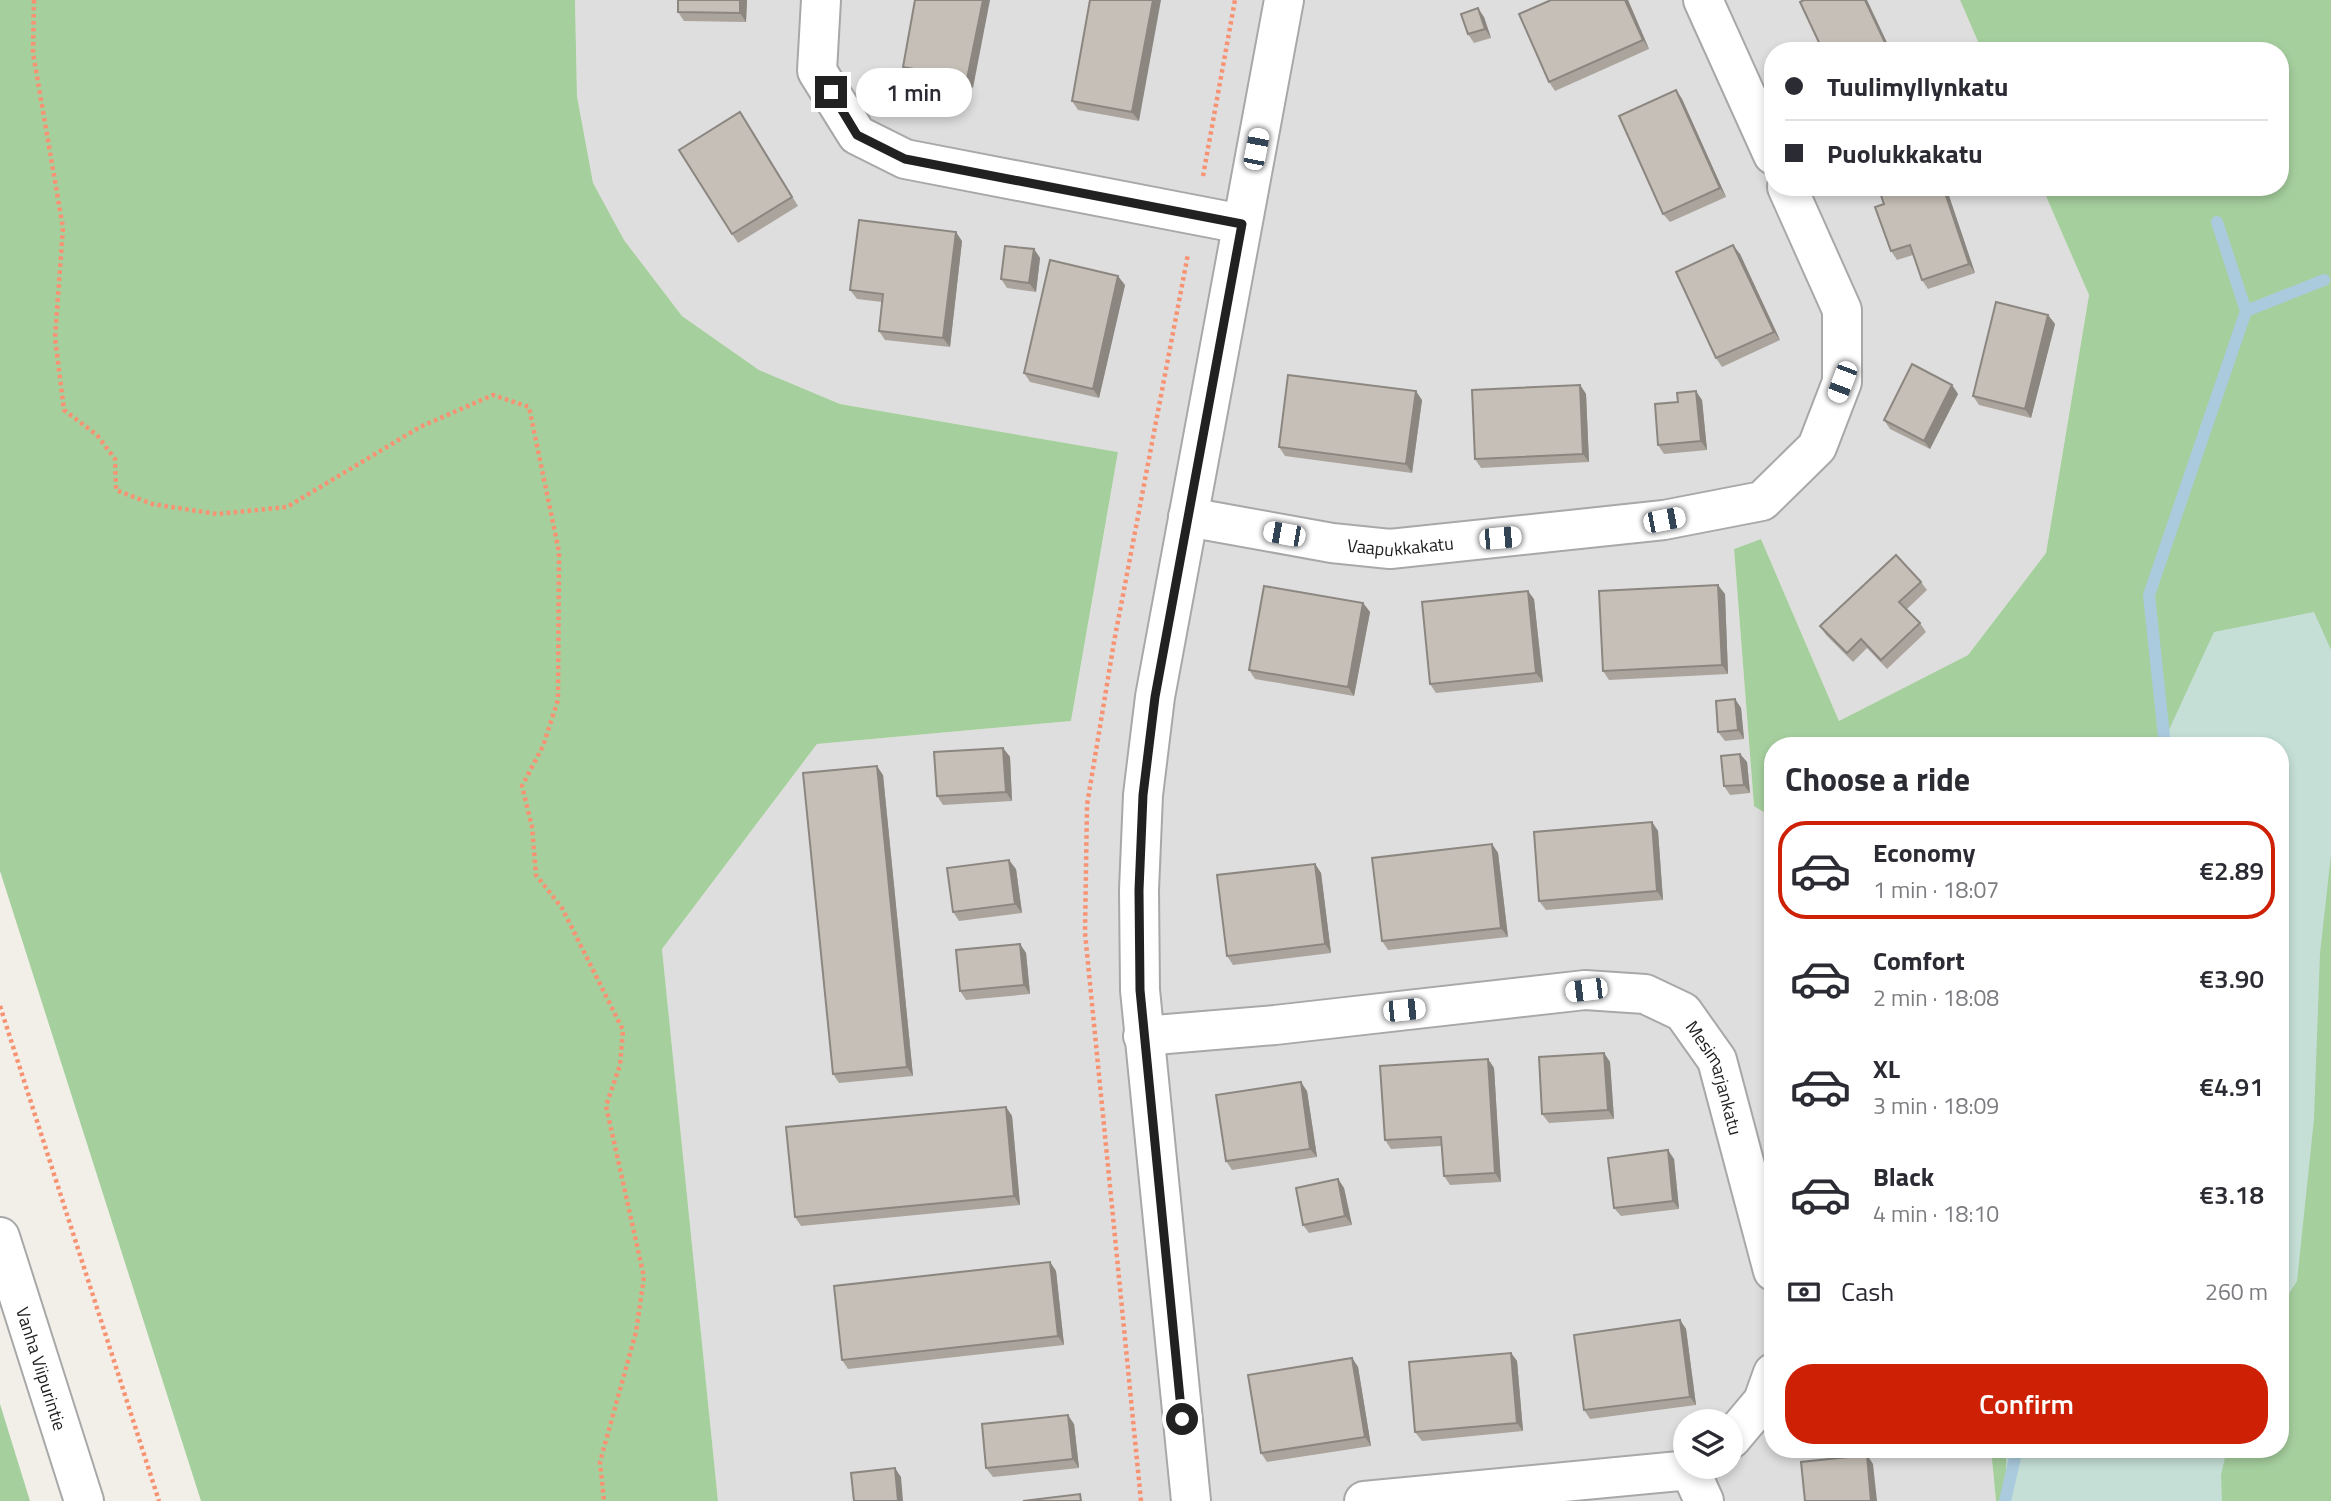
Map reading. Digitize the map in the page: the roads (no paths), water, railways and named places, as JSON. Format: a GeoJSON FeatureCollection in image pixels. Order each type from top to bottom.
{"type":"FeatureCollection","features":[{"type":"Feature","properties":{"kind":"street"},"geometry":{"type":"LineString","coordinates":[[821,0],[817,71],[857,135],[905,159],[1242,224]]}},
{"type":"Feature","properties":{"kind":"street"},"geometry":{"type":"LineString","coordinates":[[1191,1501],[1143,1036],[1139,890],[1143,795],[1155,697],[1284,0]]}},
{"type":"Feature","properties":{"kind":"street"},"geometry":{"type":"LineString","coordinates":[[1703,0],[1764,135]]}},
{"type":"Feature","properties":{"kind":"street","name":"Vaapukkakatu"},"geometry":{"type":"LineString","coordinates":[[1188,517],[1332,543],[1390,549],[1664,520],[1762,501],[1817,447],[1842,382],[1842,310],[1791,196]]}},
{"type":"Feature","properties":{"kind":"street","name":"Mesimarjankatu"},"geometry":{"type":"LineString","coordinates":[[1143,1036],[1288,1024],[1586,990],[1645,993],[1683,1012],[1717,1060],[1764,1237]]}},
{"type":"Feature","properties":{"kind":"street","name":"Vanha Viipurintie"},"geometry":{"type":"LineString","coordinates":[[0,1237],[84,1501]]}},
{"type":"Feature","properties":{"kind":"street"},"geometry":{"type":"LineString","coordinates":[[1743,1425],[1764,1398]]}},
{"type":"Feature","properties":{"kind":"street"},"geometry":{"type":"LineString","coordinates":[[1364,1501],[1521,1494],[1697,1479]]}},
{"type":"Feature","properties":{"kind":"waterway"},"geometry":{"type":"LineString","coordinates":[[2164,737],[2149,595],[2246,311],[2217,222]]}},
{"type":"Feature","properties":{"kind":"waterway"},"geometry":{"type":"LineString","coordinates":[[2246,311],[2324,280]]}},
{"type":"Feature","properties":{"kind":"waterway"},"geometry":{"type":"LineString","coordinates":[[2005,1501],[2015,1458]]}}]}
